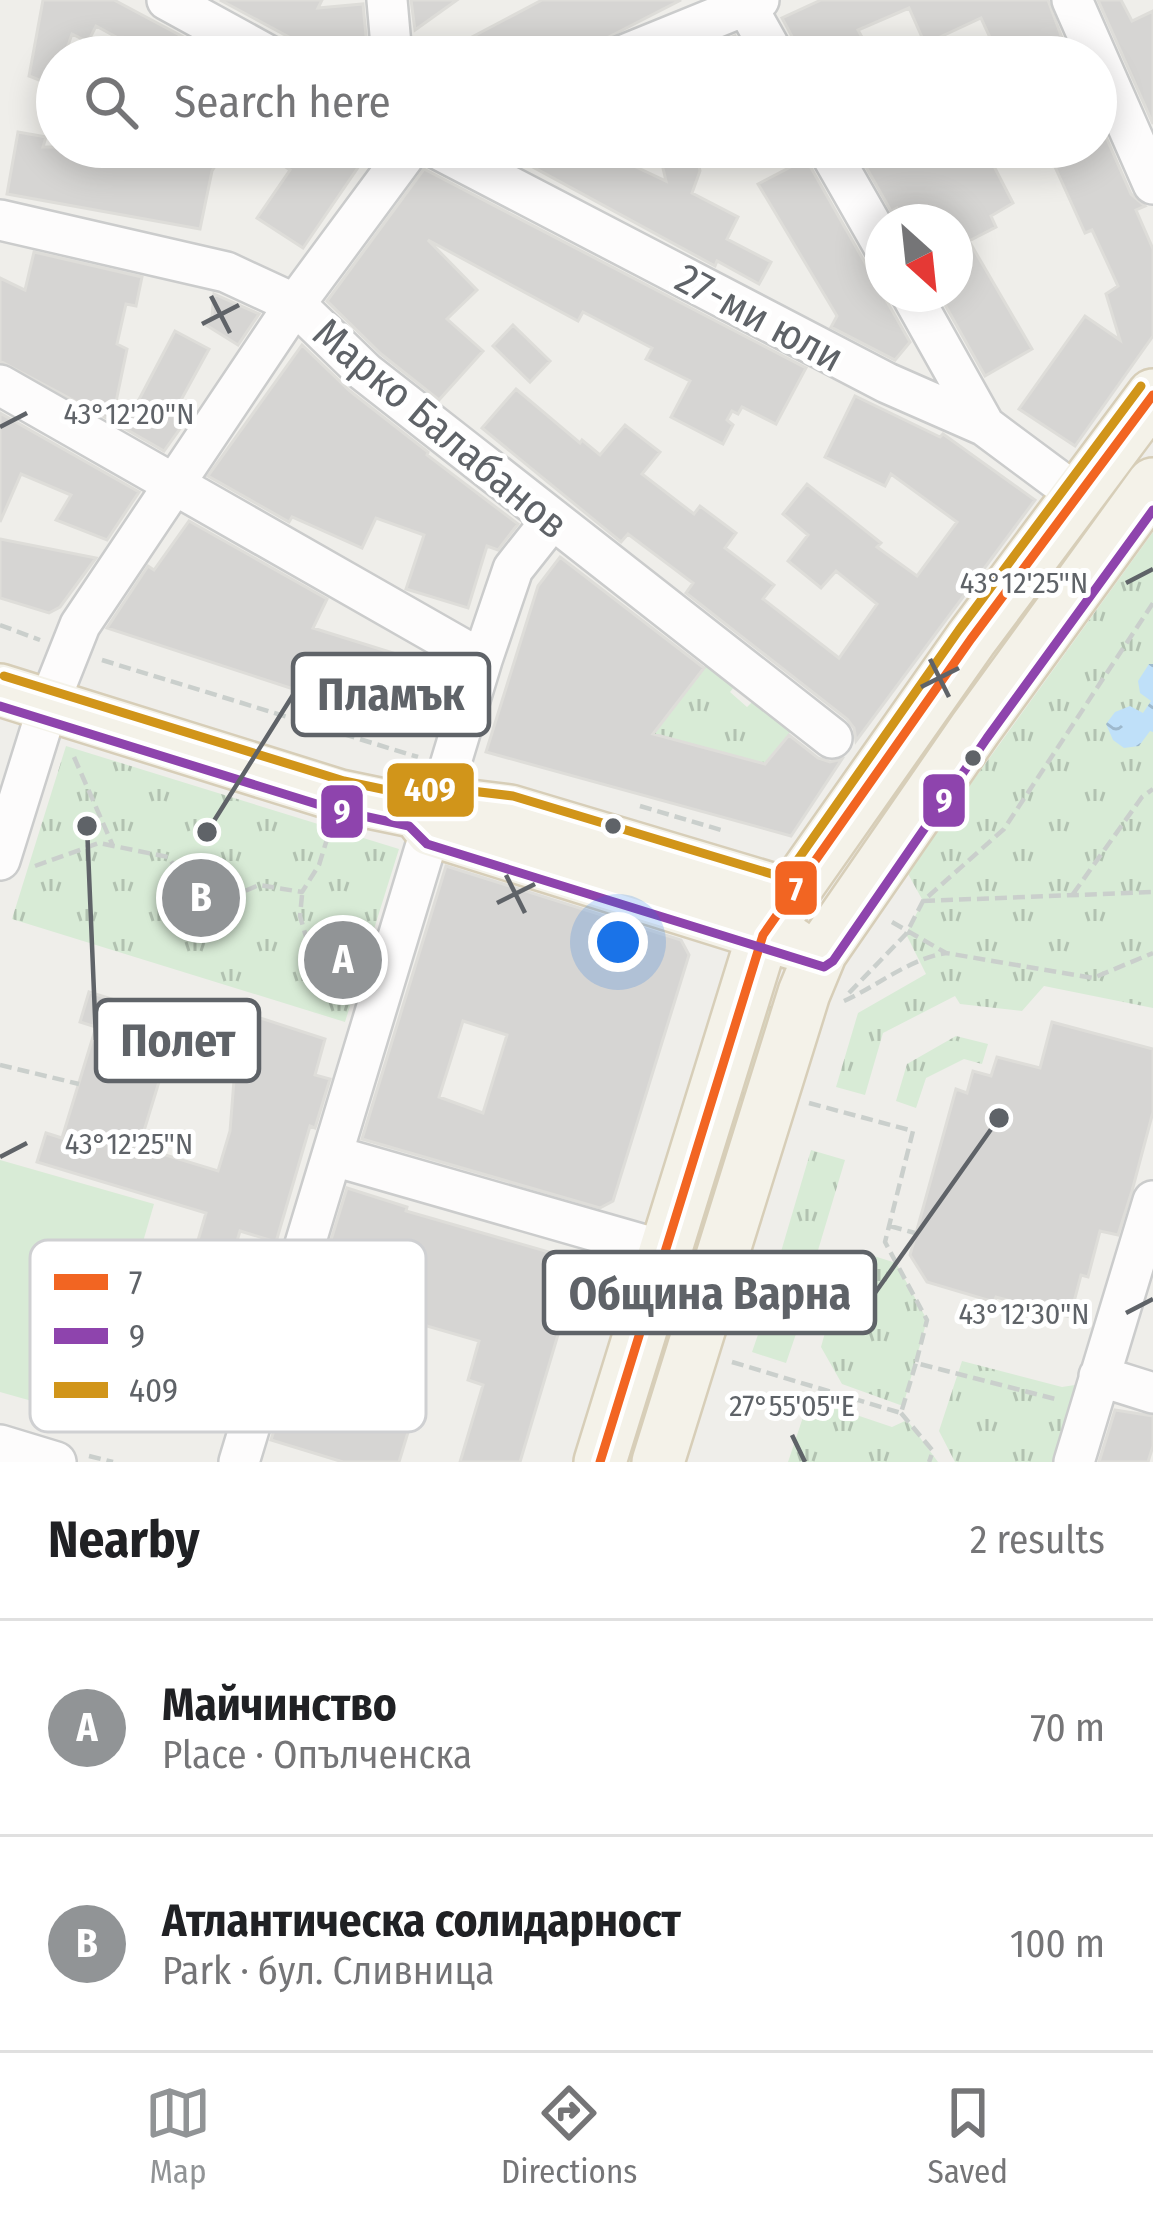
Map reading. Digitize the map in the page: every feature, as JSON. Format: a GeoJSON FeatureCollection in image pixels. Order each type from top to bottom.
{"type":"FeatureCollection","features":[{"type":"Feature","properties":{"kind":"main road"},"geometry":{"type":"LineString","coordinates":[[600,1462],[777,915],[971,639],[1153,395]]}},
{"type":"Feature","properties":{"kind":"main road"},"geometry":{"type":"LineString","coordinates":[[658,1462],[821,952],[974,730],[1153,484]]}},
{"type":"Feature","properties":{"kind":"main road"},"geometry":{"type":"LineString","coordinates":[[41,701],[340,796],[434,802],[777,915],[821,952]]}},
{"type":"Feature","properties":{"kind":"street"},"geometry":{"type":"LineString","coordinates":[[167,0],[233,36]]}},
{"type":"Feature","properties":{"kind":"street"},"geometry":{"type":"LineString","coordinates":[[387,0],[390,36]]}},
{"type":"Feature","properties":{"kind":"street"},"geometry":{"type":"LineString","coordinates":[[1072,0],[1088,36]]}},
{"type":"Feature","properties":{"kind":"street"},"geometry":{"type":"LineString","coordinates":[[669,36],[749,2],[766,36]]}},
{"type":"Feature","properties":{"kind":"street"},"geometry":{"type":"LineString","coordinates":[[1117,102],[1153,184]]}},
{"type":"Feature","properties":{"kind":"street"},"geometry":{"type":"LineString","coordinates":[[14,864],[41,701],[80,625],[295,304],[395,168]]}},
{"type":"Feature","properties":{"kind":"street","name":"27-ми юли"},"geometry":{"type":"LineString","coordinates":[[474,168],[887,383],[985,426],[1079,496]]}},
{"type":"Feature","properties":{"kind":"street"},"geometry":{"type":"LineString","coordinates":[[839,168],[865,214]]}},
{"type":"Feature","properties":{"kind":"street","name":"Марко Балабанов"},"geometry":{"type":"LineString","coordinates":[[0,220],[226,272],[295,304],[365,372],[832,738]]}},
{"type":"Feature","properties":{"kind":"street"},"geometry":{"type":"LineString","coordinates":[[921,312],[985,426]]}},
{"type":"Feature","properties":{"kind":"street"},"geometry":{"type":"LineString","coordinates":[[0,385],[482,660]]}},
{"type":"Feature","properties":{"kind":"street"},"geometry":{"type":"LineString","coordinates":[[308,1240],[434,802],[482,660],[513,569],[551,521]]}},
{"type":"Feature","properties":{"kind":"street"},"geometry":{"type":"LineString","coordinates":[[334,1156],[665,1251]]}},
{"type":"Feature","properties":{"kind":"street"},"geometry":{"type":"LineString","coordinates":[[1074,1462],[1153,1201]]}},
{"type":"Feature","properties":{"kind":"street"},"geometry":{"type":"LineString","coordinates":[[1100,1376],[1153,1393]]}},
{"type":"Feature","properties":{"kind":"street"},"geometry":{"type":"LineString","coordinates":[[239,1462],[248,1432]]}},
{"type":"Feature","properties":{"kind":"street"},"geometry":{"type":"LineString","coordinates":[[0,1445],[56,1462]]}},
{"type":"Feature","properties":{"kind":"path"},"geometry":{"type":"LineString","coordinates":[[946,953],[922,957],[876,987],[841,1002],[906,934],[923,901],[1004,829],[1153,603]]}},
{"type":"Feature","properties":{"kind":"path"},"geometry":{"type":"LineString","coordinates":[[0,626],[434,802]]}},
{"type":"Feature","properties":{"kind":"path"},"geometry":{"type":"LineString","coordinates":[[41,701],[65,736],[113,846]]}},
{"type":"Feature","properties":{"kind":"path"},"geometry":{"type":"LineString","coordinates":[[1072,895],[1142,797],[1153,789]]}},
{"type":"Feature","properties":{"kind":"path"},"geometry":{"type":"LineString","coordinates":[[340,796],[319,865],[302,892],[300,916],[322,991],[375,1013]]}},
{"type":"Feature","properties":{"kind":"path"},"geometry":{"type":"LineString","coordinates":[[630,803],[735,835]]}},
{"type":"Feature","properties":{"kind":"path"},"geometry":{"type":"LineString","coordinates":[[14,864],[99,843],[168,857],[189,886],[231,897],[259,885],[302,892]]}},
{"type":"Feature","properties":{"kind":"path"},"geometry":{"type":"LineString","coordinates":[[923,901],[1153,892]]}},
{"type":"Feature","properties":{"kind":"path"},"geometry":{"type":"LineString","coordinates":[[906,934],[946,953],[1093,978],[1153,953]]}},
{"type":"Feature","properties":{"kind":"path"},"geometry":{"type":"LineString","coordinates":[[0,1065],[79,1084]]}},
{"type":"Feature","properties":{"kind":"path"},"geometry":{"type":"LineString","coordinates":[[809,1103],[913,1131],[885,1242],[927,1320],[901,1413]]}},
{"type":"Feature","properties":{"kind":"path"},"geometry":{"type":"LineString","coordinates":[[890,1226],[916,1233]]}},
{"type":"Feature","properties":{"kind":"path"},"geometry":{"type":"LineString","coordinates":[[748,1296],[816,1315]]}},
{"type":"Feature","properties":{"kind":"path"},"geometry":{"type":"LineString","coordinates":[[728,1360],[901,1413],[933,1451],[929,1462]]}},
{"type":"Feature","properties":{"kind":"path"},"geometry":{"type":"LineString","coordinates":[[916,1363],[1061,1401],[1100,1376]]}},
{"type":"Feature","properties":{"kind":"green space"},"geometry":{"type":"Polygon","coordinates":[[[1153,532],[1153,1008],[1044,986],[1022,1011],[960,1004],[955,996],[883,1033],[865,1095],[836,1087],[858,1013],[926,974],[906,934],[923,901],[907,872],[1153,532]]]}},
{"type":"Feature","properties":{"kind":"green space"},"geometry":{"type":"Polygon","coordinates":[[[705,666],[734,687],[730,692],[747,707],[752,702],[792,730],[760,770],[749,760],[653,734],[705,666]]]}},
{"type":"Feature","properties":{"kind":"green space"},"geometry":{"type":"Polygon","coordinates":[[[66,746],[399,849],[345,1022],[12,919],[66,746]]]}},
{"type":"Feature","properties":{"kind":"green space"},"geometry":{"type":"Polygon","coordinates":[[[764,1004],[773,1007],[637,1462],[627,1462],[764,1004]]]}},
{"type":"Feature","properties":{"kind":"green space"},"geometry":{"type":"Polygon","coordinates":[[[956,1036],[988,1044],[982,1064],[964,1059],[926,1078],[916,1108],[896,1101],[907,1064],[956,1036]]]}},
{"type":"Feature","properties":{"kind":"green space"},"geometry":{"type":"Polygon","coordinates":[[[811,1150],[845,1160],[816,1257],[823,1260],[810,1301],[770,1289],[811,1150]]]}},
{"type":"Feature","properties":{"kind":"green space"},"geometry":{"type":"Polygon","coordinates":[[[0,1160],[154,1204],[144,1240],[30,1240],[30,1400],[0,1392],[0,1160]]]}},
{"type":"Feature","properties":{"kind":"green space"},"geometry":{"type":"Polygon","coordinates":[[[858,1251],[896,1263],[927,1320],[903,1406],[842,1384],[821,1347],[844,1264],[853,1266],[858,1251]]]}},
{"type":"Feature","properties":{"kind":"green space"},"geometry":{"type":"Polygon","coordinates":[[[762,1323],[796,1334],[786,1363],[752,1352],[762,1323]]]}},
{"type":"Feature","properties":{"kind":"green space"},"geometry":{"type":"Polygon","coordinates":[[[962,1361],[1062,1387],[1088,1383],[1064,1462],[955,1462],[939,1431],[962,1361]]]}},
{"type":"Feature","properties":{"kind":"green space"},"geometry":{"type":"Polygon","coordinates":[[[809,1399],[892,1427],[907,1420],[938,1462],[788,1462],[809,1399]]]}},
{"type":"Feature","properties":{"kind":"water"},"geometry":{"type":"Polygon","coordinates":[[[1153,664],[1153,732],[1139,746],[1124,748],[1113,740],[1106,724],[1115,712],[1130,706],[1143,713],[1151,701],[1140,693],[1138,681],[1153,664]]]}},
{"type":"Feature","properties":{"kind":"building"},"geometry":{"type":"Polygon","coordinates":[[[43,0],[114,0],[182,36],[114,36],[96,26],[91,36],[36,36],[43,0]]]}},
{"type":"Feature","properties":{"kind":"building"},"geometry":{"type":"Polygon","coordinates":[[[220,0],[322,0],[318,8],[363,4],[366,36],[287,36],[220,0]]]}},
{"type":"Feature","properties":{"kind":"building"},"geometry":{"type":"Polygon","coordinates":[[[411,0],[457,0],[415,30],[411,0]]]}},
{"type":"Feature","properties":{"kind":"building"},"geometry":{"type":"Polygon","coordinates":[[[542,0],[681,0],[611,36],[474,36],[542,0]]]}},
{"type":"Feature","properties":{"kind":"building"},"geometry":{"type":"Polygon","coordinates":[[[821,0],[1048,0],[1061,36],[989,36],[981,18],[942,36],[921,36],[909,8],[858,30],[861,36],[792,36],[782,18],[821,0]]]}},
{"type":"Feature","properties":{"kind":"building"},"geometry":{"type":"Polygon","coordinates":[[[1098,0],[1121,0],[1132,21],[1153,11],[1153,124],[1117,36],[1098,0]]]}},
{"type":"Feature","properties":{"kind":"building"},"geometry":{"type":"Polygon","coordinates":[[[36,38],[36,79],[29,76],[36,38]]]}},
{"type":"Feature","properties":{"kind":"building"},"geometry":{"type":"Polygon","coordinates":[[[18,132],[36,135],[36,168],[214,168],[200,229],[7,194],[18,132]]]}},
{"type":"Feature","properties":{"kind":"building"},"geometry":{"type":"Polygon","coordinates":[[[1117,162],[1131,194],[1145,206],[1136,210],[1153,249],[1153,336],[1075,446],[1019,409],[1085,316],[1120,340],[1106,294],[1118,286],[1092,230],[1085,233],[1056,168],[1117,168],[1117,162]]]}},
{"type":"Feature","properties":{"kind":"building"},"geometry":{"type":"Polygon","coordinates":[[[358,168],[303,248],[257,218],[290,170],[358,168]]]}},
{"type":"Feature","properties":{"kind":"building"},"geometry":{"type":"Polygon","coordinates":[[[535,168],[638,168],[666,181],[663,168],[699,168],[692,193],[738,217],[727,239],[771,262],[759,284],[717,261],[715,266],[535,168]]]}},
{"type":"Feature","properties":{"kind":"building"},"geometry":{"type":"Polygon","coordinates":[[[789,168],[811,168],[865,263],[865,312],[893,312],[910,342],[895,360],[831,327],[837,316],[758,184],[789,168]]]}},
{"type":"Feature","properties":{"kind":"building"},"geometry":{"type":"Polygon","coordinates":[[[867,168],[995,168],[1013,203],[991,216],[996,227],[973,239],[973,204],[887,204],[867,168]]]}},
{"type":"Feature","properties":{"kind":"building"},"geometry":{"type":"Polygon","coordinates":[[[424,169],[806,368],[776,424],[742,407],[727,420],[733,425],[723,444],[671,417],[690,381],[646,359],[652,348],[583,312],[578,321],[428,240],[477,290],[447,319],[483,351],[439,400],[381,354],[327,301],[424,169]]]}},
{"type":"Feature","properties":{"kind":"building"},"geometry":{"type":"Polygon","coordinates":[[[973,248],[1032,349],[985,376],[949,312],[973,312],[973,248]]]}},
{"type":"Feature","properties":{"kind":"building"},"geometry":{"type":"Polygon","coordinates":[[[34,252],[142,277],[136,306],[126,304],[117,344],[127,349],[112,421],[0,361],[0,278],[25,290],[34,252]]]}},
{"type":"Feature","properties":{"kind":"building"},"geometry":{"type":"Polygon","coordinates":[[[214,294],[259,314],[238,345],[206,325],[214,294]]]}},
{"type":"Feature","properties":{"kind":"building"},"geometry":{"type":"Polygon","coordinates":[[[513,325],[550,361],[530,382],[493,346],[513,325]]]}},
{"type":"Feature","properties":{"kind":"building"},"geometry":{"type":"Polygon","coordinates":[[[175,331],[209,349],[181,400],[194,409],[164,451],[124,428],[175,331]]]}},
{"type":"Feature","properties":{"kind":"building"},"geometry":{"type":"Polygon","coordinates":[[[302,345],[427,455],[518,524],[498,550],[487,546],[468,608],[406,589],[424,535],[376,518],[362,548],[292,517],[289,522],[208,476],[302,345]]]}},
{"type":"Feature","properties":{"kind":"building"},"geometry":{"type":"Polygon","coordinates":[[[516,389],[600,455],[625,425],[660,452],[642,474],[694,514],[700,506],[736,533],[725,548],[774,585],[763,599],[839,658],[877,604],[836,571],[821,588],[788,561],[808,535],[783,514],[807,484],[917,576],[957,522],[891,474],[885,486],[825,457],[855,396],[940,437],[943,434],[1035,500],[856,741],[847,719],[686,593],[693,583],[628,534],[621,542],[482,428],[516,389]]]}},
{"type":"Feature","properties":{"kind":"building"},"geometry":{"type":"Polygon","coordinates":[[[0,413],[139,492],[107,540],[56,520],[71,495],[21,474],[0,522],[0,413]]]}},
{"type":"Feature","properties":{"kind":"building"},"geometry":{"type":"Polygon","coordinates":[[[189,521],[327,599],[313,628],[393,653],[390,662],[450,682],[434,735],[107,628],[148,566],[154,570],[189,521]]]}},
{"type":"Feature","properties":{"kind":"building"},"geometry":{"type":"Polygon","coordinates":[[[0,539],[96,558],[60,607],[49,613],[0,598],[0,539]]]}},
{"type":"Feature","properties":{"kind":"building"},"geometry":{"type":"Polygon","coordinates":[[[560,557],[704,668],[653,734],[765,764],[789,735],[818,758],[842,759],[791,836],[486,752],[538,586],[560,557]]]}},
{"type":"Feature","properties":{"kind":"building"},"geometry":{"type":"Polygon","coordinates":[[[446,866],[681,940],[689,955],[613,1201],[600,1208],[362,1139],[446,866]],[[463,1021],[439,1097],[483,1113],[507,1035],[463,1021]]]}},
{"type":"Feature","properties":{"kind":"building"},"geometry":{"type":"Polygon","coordinates":[[[89,992],[246,1041],[254,1016],[325,1039],[315,1075],[330,1079],[315,1128],[310,1126],[277,1240],[240,1231],[237,1240],[198,1240],[206,1213],[37,1162],[46,1133],[62,1138],[96,1027],[80,1022],[89,992]],[[166,1059],[139,1147],[218,1171],[230,1131],[234,1080],[166,1059]]]}},
{"type":"Feature","properties":{"kind":"building"},"geometry":{"type":"Polygon","coordinates":[[[1052,1022],[1153,1049],[1153,1112],[1132,1191],[1118,1235],[1100,1231],[1088,1277],[1081,1275],[1070,1317],[927,1282],[910,1255],[956,1089],[967,1093],[973,1071],[991,1076],[997,1057],[1040,1068],[1052,1022]]]}},
{"type":"Feature","properties":{"kind":"building"},"geometry":{"type":"Polygon","coordinates":[[[347,1188],[407,1207],[406,1211],[580,1261],[520,1462],[460,1462],[483,1385],[468,1380],[479,1341],[426,1326],[426,1240],[331,1240],[347,1188]]]}},
{"type":"Feature","properties":{"kind":"building"},"geometry":{"type":"Polygon","coordinates":[[[1115,1410],[1153,1416],[1148,1462],[1099,1462],[1115,1410]]]}},
{"type":"Feature","properties":{"kind":"building"},"geometry":{"type":"Polygon","coordinates":[[[273,1432],[408,1432],[399,1462],[343,1462],[271,1440],[273,1432]]]}},
{"type":"Feature","properties":{"kind":"transit line","name":"409"},"geometry":{"type":"LineString","coordinates":[[4,676],[344,781],[415,796],[438,787],[513,796],[785,878],[959,630],[1141,386]]}},
{"type":"Feature","properties":{"kind":"transit line","name":"7"},"geometry":{"type":"LineString","coordinates":[[600,1462],[763,935],[971,639],[1153,395]]}},
{"type":"Feature","properties":{"kind":"transit line","name":"9"},"geometry":{"type":"LineString","coordinates":[[0,706],[336,810],[409,826],[427,844],[824,967],[833,961],[1153,510]]}},
{"type":"Feature","properties":{"kind":"place","name":"Полет"},"geometry":{"type":"Point","coordinates":[87,826]}},
{"type":"Feature","properties":{"kind":"place","name":"Пламък"},"geometry":{"type":"Point","coordinates":[207,832]}},
{"type":"Feature","properties":{"kind":"place","name":"Атлантическа солидарност"},"geometry":{"type":"Point","coordinates":[201,898]}},
{"type":"Feature","properties":{"kind":"place","name":"Майчинство"},"geometry":{"type":"Point","coordinates":[343,960]}},
{"type":"Feature","properties":{"kind":"place","name":"Община Варна"},"geometry":{"type":"Point","coordinates":[999,1118]}}]}
